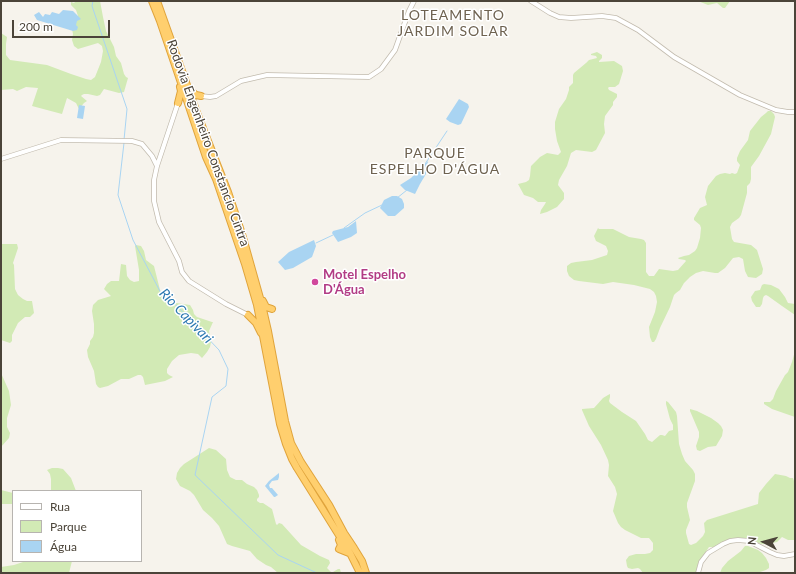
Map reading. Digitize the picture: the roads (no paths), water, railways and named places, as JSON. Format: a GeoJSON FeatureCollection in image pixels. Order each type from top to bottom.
{"type":"FeatureCollection","features":[{"type":"Feature","properties":{"kind":"highway","name":"Rodovia Engenheiro Constancio Cintra"},"geometry":{"type":"LineString","coordinates":[[152,1],[176,68],[228,192],[242,234],[248,258],[264,303],[266,307],[272,309],[268,311],[267,315],[268,331],[285,421],[292,443],[301,462],[358,555],[366,573]]}},
{"type":"Feature","properties":{"kind":"highway","name":"Rodovia Engenheiro Constancio Cintra"},"geometry":{"type":"LineString","coordinates":[[157,1],[182,72],[206,157],[216,179],[245,264],[257,305],[280,424],[286,444],[292,459],[324,509],[330,524],[341,542],[341,547],[339,549],[350,554],[360,573]]}},
{"type":"Feature","properties":{"kind":"highway"},"geometry":{"type":"LineString","coordinates":[[176,68],[181,91],[178,103]]}},
{"type":"Feature","properties":{"kind":"highway"},"geometry":{"type":"LineString","coordinates":[[182,72],[192,92],[201,96]]}},
{"type":"Feature","properties":{"kind":"highway"},"geometry":{"type":"LineString","coordinates":[[194,113],[193,98],[195,96],[201,96]]}},
{"type":"Feature","properties":{"kind":"highway"},"geometry":{"type":"LineString","coordinates":[[178,103],[183,98],[194,113]]}},
{"type":"Feature","properties":{"kind":"highway"},"geometry":{"type":"LineString","coordinates":[[248,315],[254,316],[256,314],[257,305]]}},
{"type":"Feature","properties":{"kind":"highway"},"geometry":{"type":"LineString","coordinates":[[248,315],[256,323],[264,338]]}},
{"type":"Feature","properties":{"kind":"street"},"geometry":{"type":"LineString","coordinates":[[201,96],[216,96],[241,81],[267,75],[369,77],[381,69],[395,50],[414,1]]}},
{"type":"Feature","properties":{"kind":"street"},"geometry":{"type":"LineString","coordinates":[[531,1],[559,17],[571,18],[602,16],[616,18],[638,30],[674,57],[740,95],[776,110],[795,112]]}},
{"type":"Feature","properties":{"kind":"street"},"geometry":{"type":"LineString","coordinates":[[178,103],[157,166],[154,180],[154,201],[160,222],[176,254],[182,272],[190,281],[226,304],[248,315]]}},
{"type":"Feature","properties":{"kind":"street"},"geometry":{"type":"LineString","coordinates":[[1,160],[61,140],[132,141],[142,144],[152,156],[157,166]]}},
{"type":"Feature","properties":{"kind":"street"},"geometry":{"type":"LineString","coordinates":[[698,573],[703,558],[708,553],[730,541],[749,541],[777,555],[784,556],[795,554]]}},
{"type":"Feature","properties":{"kind":"water"},"geometry":{"type":"Polygon","coordinates":[[[63,10],[73,11],[81,19],[77,21],[77,30],[73,31],[37,20],[34,15],[39,12],[43,17],[45,14],[50,15],[52,12],[59,14],[63,10]]]}},
{"type":"Feature","properties":{"kind":"water"},"geometry":{"type":"Polygon","coordinates":[[[459,99],[468,104],[469,107],[461,124],[458,125],[446,119],[459,99]]]}},
{"type":"Feature","properties":{"kind":"water"},"geometry":{"type":"Polygon","coordinates":[[[79,105],[85,106],[83,119],[77,118],[79,105]]]}},
{"type":"Feature","properties":{"kind":"water"},"geometry":{"type":"Polygon","coordinates":[[[428,161],[426,174],[415,194],[405,190],[400,185],[411,178],[428,161]]]}},
{"type":"Feature","properties":{"kind":"water"},"geometry":{"type":"Polygon","coordinates":[[[392,196],[397,196],[402,199],[404,208],[395,216],[388,216],[380,208],[384,200],[392,196]]]}},
{"type":"Feature","properties":{"kind":"water"},"geometry":{"type":"Polygon","coordinates":[[[356,221],[357,233],[338,242],[332,233],[333,231],[348,227],[356,221]]]}},
{"type":"Feature","properties":{"kind":"water"},"geometry":{"type":"Polygon","coordinates":[[[314,240],[316,246],[312,257],[293,268],[285,270],[278,262],[289,252],[314,240]]]}},
{"type":"Feature","properties":{"kind":"water"},"geometry":{"type":"Polygon","coordinates":[[[279,473],[278,480],[272,481],[269,485],[270,488],[272,488],[278,495],[274,497],[265,486],[279,473]]]}},
{"type":"Feature","properties":{"kind":"waterway","name":"Rio Capivari"},"geometry":{"type":"LineString","coordinates":[[93,1],[92,6],[127,109],[124,140]]}},
{"type":"Feature","properties":{"kind":"waterway"},"geometry":{"type":"LineString","coordinates":[[425,164],[447,131]]}},
{"type":"Feature","properties":{"kind":"waterway","name":"Rio Capivari"},"geometry":{"type":"LineString","coordinates":[[124,143],[118,195],[133,240],[162,295],[176,305],[219,350],[228,369],[226,386],[212,397],[195,475],[278,555],[317,573]]}},
{"type":"Feature","properties":{"kind":"waterway"},"geometry":{"type":"LineString","coordinates":[[397,198],[407,190]]}},
{"type":"Feature","properties":{"kind":"waterway"},"geometry":{"type":"LineString","coordinates":[[344,228],[365,213],[382,205]]}},
{"type":"Feature","properties":{"kind":"waterway"},"geometry":{"type":"LineString","coordinates":[[316,243],[333,235]]}},
{"type":"Feature","properties":{"kind":"place","name":"Motel Espelho D'Água"},"geometry":{"type":"Point","coordinates":[315,282]}},
{"type":"Feature","properties":{"kind":"district","name":"LOTEAMENTO JARDIM SOLAR"},"geometry":{"type":"Point","coordinates":[453,24]}},
{"type":"Feature","properties":{"kind":"district","name":"PARQUE ESPELHO D'ÁGUA"},"geometry":{"type":"Point","coordinates":[435,162]}}]}
